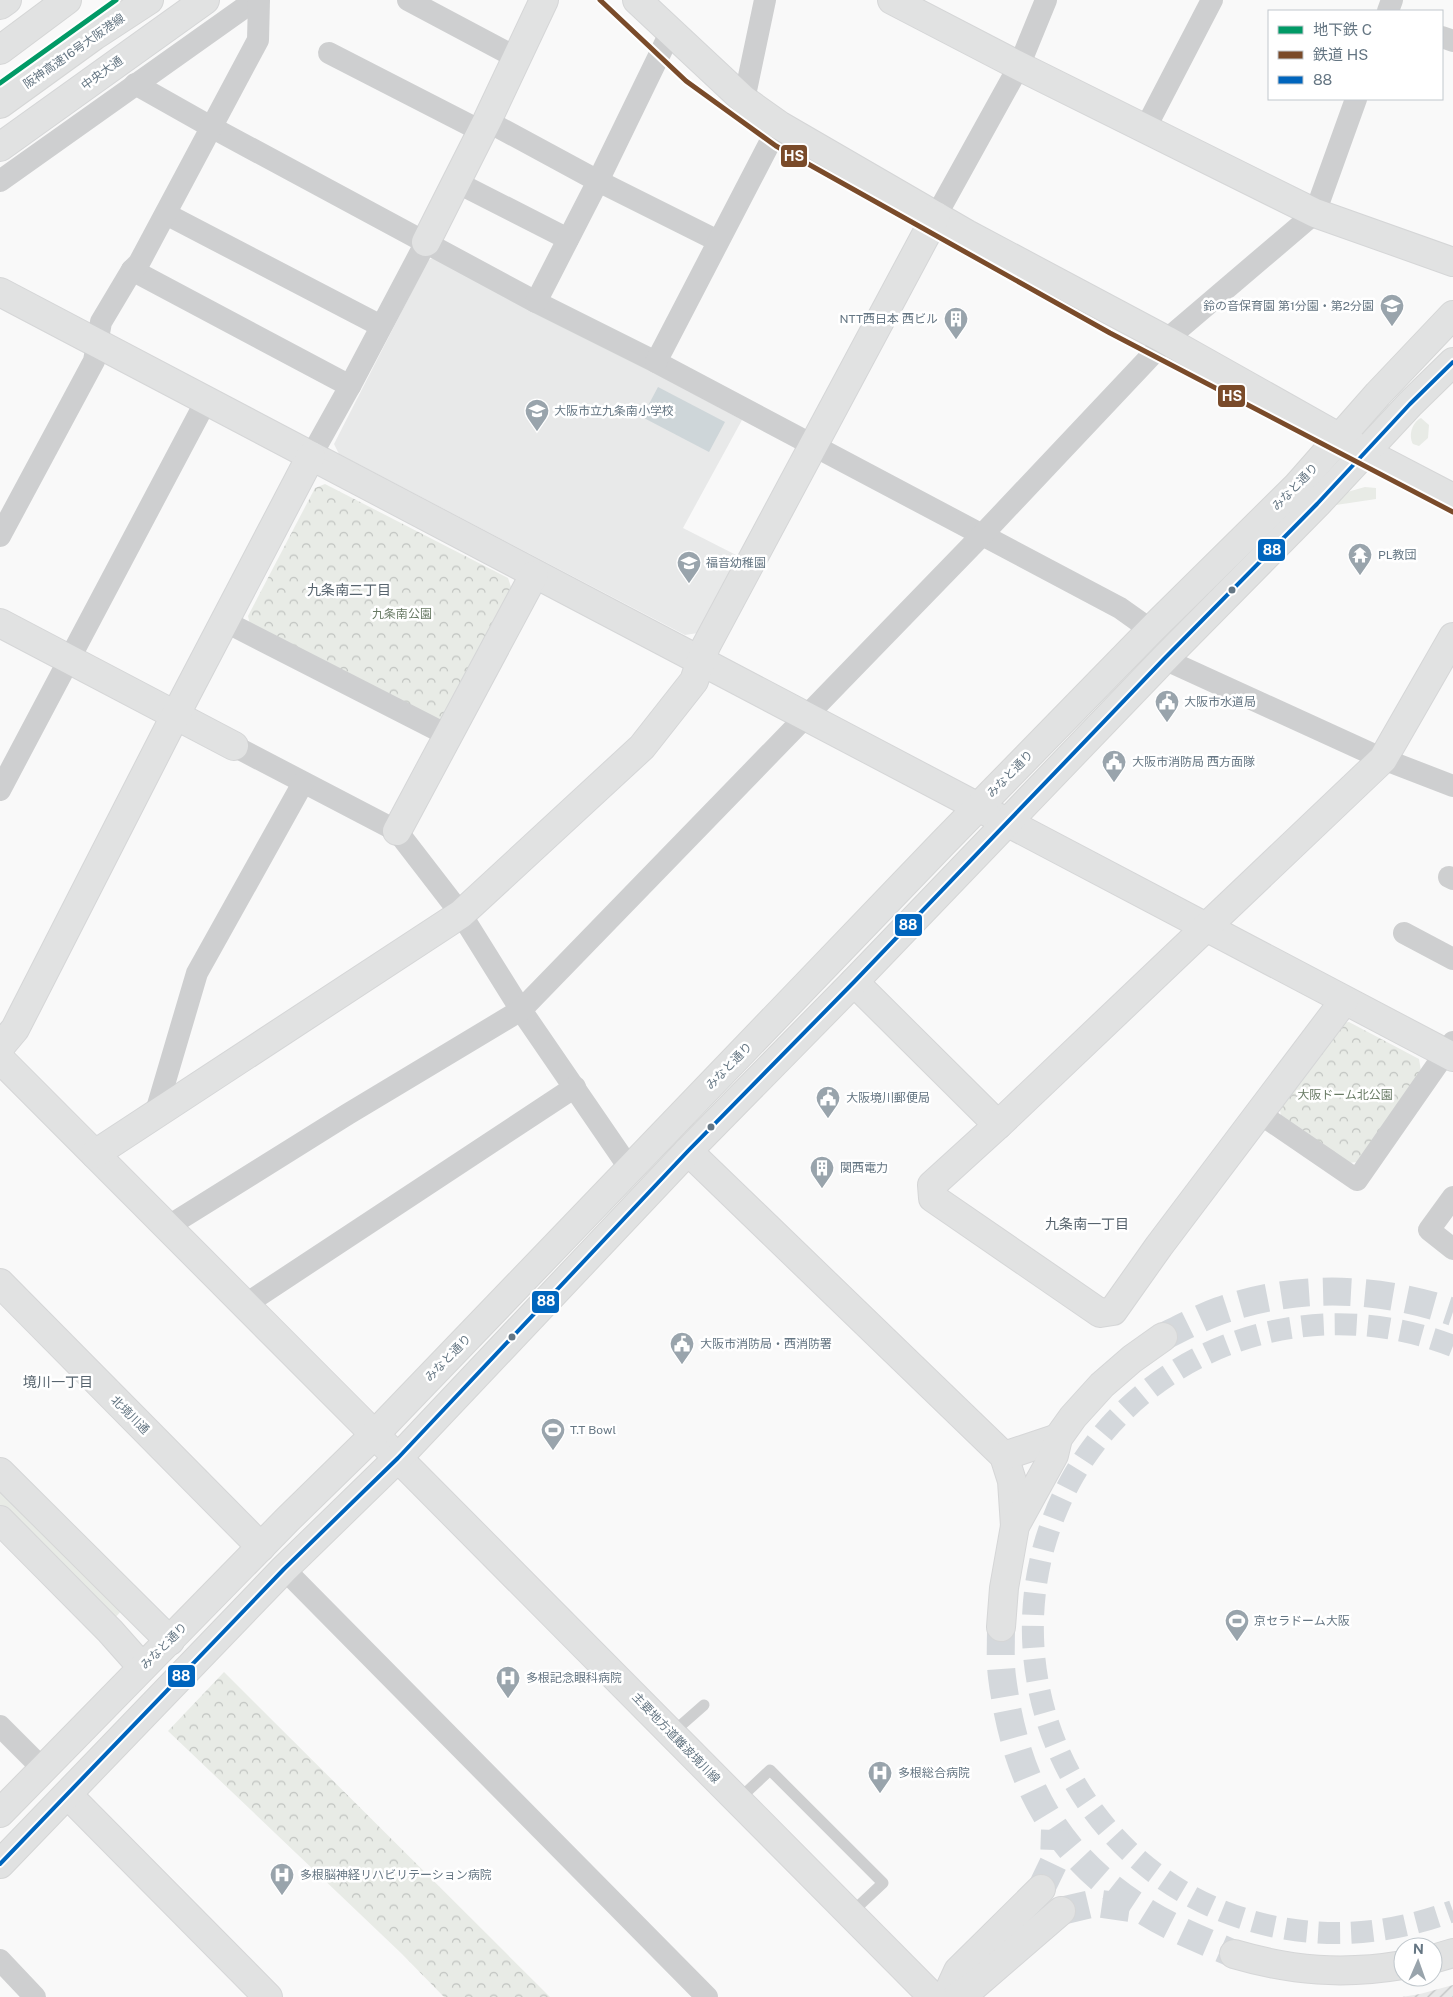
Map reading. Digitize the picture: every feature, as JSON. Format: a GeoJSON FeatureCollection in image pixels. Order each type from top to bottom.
{"type":"FeatureCollection","features":[{"type":"Feature","properties":{"kind":"main road"},"geometry":{"type":"LineString","coordinates":[[0,5],[7,0]]}},
{"type":"Feature","properties":{"kind":"main road"},"geometry":{"type":"LineString","coordinates":[[0,50],[68,0]]}},
{"type":"Feature","properties":{"kind":"main road","name":"阪神高速16号大阪港線"},"geometry":{"type":"LineString","coordinates":[[0,104],[94,36],[149,0]]}},
{"type":"Feature","properties":{"kind":"main road","name":"中央大通"},"geometry":{"type":"LineString","coordinates":[[0,146],[205,0]]}},
{"type":"Feature","properties":{"kind":"main road"},"geometry":{"type":"LineString","coordinates":[[426,242],[544,0]]}},
{"type":"Feature","properties":{"kind":"main road"},"geometry":{"type":"LineString","coordinates":[[637,0],[744,100],[779,125],[936,216],[1166,340],[1365,452],[1453,498]]}},
{"type":"Feature","properties":{"kind":"main road"},"geometry":{"type":"LineString","coordinates":[[892,0],[1019,66],[1315,213],[1453,262]]}},
{"type":"Feature","properties":{"kind":"main road"},"geometry":{"type":"LineString","coordinates":[[95,1154],[461,914],[642,747],[694,681],[706,646],[936,216]]}},
{"type":"Feature","properties":{"kind":"main road"},"geometry":{"type":"LineString","coordinates":[[2,298],[97,342],[1344,1001],[1450,1051]]}},
{"type":"Feature","properties":{"kind":"main road","name":"みなと通り"},"geometry":{"type":"LineString","coordinates":[[0,1813],[261,1547],[374,1435],[978,807],[1151,630],[1297,486],[1453,315]]}},
{"type":"Feature","properties":{"kind":"main road"},"geometry":{"type":"LineString","coordinates":[[0,1864],[284,1569],[398,1458],[688,1151],[1008,823],[1164,659],[1310,511],[1410,404],[1453,362]]}},
{"type":"Feature","properties":{"kind":"main road"},"geometry":{"type":"LineString","coordinates":[[0,1048],[15,1028],[311,456]]}},
{"type":"Feature","properties":{"kind":"main road"},"geometry":{"type":"LineString","coordinates":[[397,831],[534,574]]}},
{"type":"Feature","properties":{"kind":"main road"},"geometry":{"type":"LineString","coordinates":[[0,623],[234,746]]}},
{"type":"Feature","properties":{"kind":"main road"},"geometry":{"type":"LineString","coordinates":[[1344,1001],[1159,1246],[1113,1311],[1100,1313],[933,1198],[932,1185],[998,1125],[1383,760],[1453,637]]}},
{"type":"Feature","properties":{"kind":"main road"},"geometry":{"type":"LineString","coordinates":[[854,982],[998,1125]]}},
{"type":"Feature","properties":{"kind":"main road","name":"主要地方道難波境川線"},"geometry":{"type":"LineString","coordinates":[[0,1059],[246,1304],[932,1997]]}},
{"type":"Feature","properties":{"kind":"main road"},"geometry":{"type":"LineString","coordinates":[[688,1151],[1004,1456],[1012,1481],[1015,1526],[1004,1581],[1001,1627]]}},
{"type":"Feature","properties":{"kind":"main road","name":"北境川通"},"geometry":{"type":"LineString","coordinates":[[0,1283],[261,1547]]}},
{"type":"Feature","properties":{"kind":"main road"},"geometry":{"type":"LineString","coordinates":[[1015,1526],[1054,1455],[1058,1438],[1073,1417],[1102,1385],[1132,1359],[1163,1337]]}},
{"type":"Feature","properties":{"kind":"main road"},"geometry":{"type":"LineString","coordinates":[[1004,1456],[1058,1438]]}},
{"type":"Feature","properties":{"kind":"main road"},"geometry":{"type":"LineString","coordinates":[[0,1472],[170,1640]]}},
{"type":"Feature","properties":{"kind":"main road"},"geometry":{"type":"LineString","coordinates":[[0,1520],[110,1631],[142,1668]]}},
{"type":"Feature","properties":{"kind":"main road"},"geometry":{"type":"LineString","coordinates":[[68,1795],[268,1997]]}},
{"type":"Feature","properties":{"kind":"main road"},"geometry":{"type":"LineString","coordinates":[[946,1997],[958,1970],[1041,1889]]}},
{"type":"Feature","properties":{"kind":"main road"},"geometry":{"type":"LineString","coordinates":[[956,1997],[974,1986],[1062,1912]]}},
{"type":"Feature","properties":{"kind":"main road"},"geometry":{"type":"LineString","coordinates":[[1234,1954],[1275,1965],[1304,1970],[1352,1971],[1393,1967]]}},
{"type":"Feature","properties":{"kind":"street"},"geometry":{"type":"LineString","coordinates":[[0,181],[255,0]]}},
{"type":"Feature","properties":{"kind":"street"},"geometry":{"type":"LineString","coordinates":[[0,536],[94,361],[101,322],[132,270],[139,263],[213,128],[258,40],[259,0]]}},
{"type":"Feature","properties":{"kind":"street"},"geometry":{"type":"LineString","coordinates":[[408,0],[517,58]]}},
{"type":"Feature","properties":{"kind":"street"},"geometry":{"type":"LineString","coordinates":[[744,100],[765,0]]}},
{"type":"Feature","properties":{"kind":"street"},"geometry":{"type":"LineString","coordinates":[[936,216],[1019,66],[1046,0]]}},
{"type":"Feature","properties":{"kind":"street"},"geometry":{"type":"LineString","coordinates":[[1145,129],[1212,0]]}},
{"type":"Feature","properties":{"kind":"street"},"geometry":{"type":"LineString","coordinates":[[536,302],[598,181],[671,31]]}},
{"type":"Feature","properties":{"kind":"street"},"geometry":{"type":"LineString","coordinates":[[329,53],[598,181],[718,241]]}},
{"type":"Feature","properties":{"kind":"street"},"geometry":{"type":"LineString","coordinates":[[135,84],[536,302],[656,362],[1120,608],[1151,630]]}},
{"type":"Feature","properties":{"kind":"street"},"geometry":{"type":"LineString","coordinates":[[168,1227],[348,1114],[521,1010],[982,535],[1166,340],[1315,213],[1356,100]]}},
{"type":"Feature","properties":{"kind":"street"},"geometry":{"type":"LineString","coordinates":[[656,362],[779,125]]}},
{"type":"Feature","properties":{"kind":"street"},"geometry":{"type":"LineString","coordinates":[[456,182],[568,239]]}},
{"type":"Feature","properties":{"kind":"street"},"geometry":{"type":"LineString","coordinates":[[166,214],[381,326]]}},
{"type":"Feature","properties":{"kind":"street"},"geometry":{"type":"LineString","coordinates":[[311,456],[426,242]]}},
{"type":"Feature","properties":{"kind":"street"},"geometry":{"type":"LineString","coordinates":[[132,270],[350,386]]}},
{"type":"Feature","properties":{"kind":"street"},"geometry":{"type":"LineString","coordinates":[[0,790],[206,401]]}},
{"type":"Feature","properties":{"kind":"street"},"geometry":{"type":"LineString","coordinates":[[226,622],[448,736]]}},
{"type":"Feature","properties":{"kind":"street"},"geometry":{"type":"LineString","coordinates":[[1164,659],[1383,760],[1453,786]]}},
{"type":"Feature","properties":{"kind":"street"},"geometry":{"type":"LineString","coordinates":[[234,746],[397,831],[461,914],[521,1010],[630,1169]]}},
{"type":"Feature","properties":{"kind":"street"},"geometry":{"type":"LineString","coordinates":[[155,1115],[197,973],[303,783]]}},
{"type":"Feature","properties":{"kind":"street"},"geometry":{"type":"LineString","coordinates":[[1404,933],[1453,959]]}},
{"type":"Feature","properties":{"kind":"street"},"geometry":{"type":"LineString","coordinates":[[1259,1113],[1358,1180],[1450,1051]]}},
{"type":"Feature","properties":{"kind":"street"},"geometry":{"type":"LineString","coordinates":[[246,1304],[575,1087]]}},
{"type":"Feature","properties":{"kind":"street"},"geometry":{"type":"LineString","coordinates":[[1453,1197],[1429,1230],[1453,1249]]}},
{"type":"Feature","properties":{"kind":"street"},"geometry":{"type":"LineString","coordinates":[[284,1569],[707,1997]]}},
{"type":"Feature","properties":{"kind":"street"},"geometry":{"type":"LineString","coordinates":[[0,1726],[44,1770]]}},
{"type":"Feature","properties":{"kind":"street"},"geometry":{"type":"LineString","coordinates":[[0,1960],[35,1997]]}},
{"type":"Feature","properties":{"kind":"lane"},"geometry":{"type":"LineString","coordinates":[[672,1734],[704,1705]]}},
{"type":"Feature","properties":{"kind":"lane"},"geometry":{"type":"LineString","coordinates":[[736,1801],[770,1770],[884,1883],[850,1915]]}},
{"type":"Feature","properties":{"kind":"shaded area","name":"大阪市立九条南小学校"},"geometry":{"type":"Polygon","coordinates":[[[438,256],[742,420],[683,528],[740,557],[698,633],[685,635],[339,454],[334,444],[428,260],[438,256]]]}},
{"type":"Feature","properties":{"kind":"shaded area"},"geometry":{"type":"Polygon","coordinates":[[[658,387],[725,422],[709,452],[642,417],[658,387]]]}},
{"type":"Feature","properties":{"kind":"shaded area"},"geometry":{"type":"Polygon","coordinates":[[[1453,1985],[1453,1997],[1402,1997],[1420,1994],[1453,1985]]]}},
{"type":"Feature","properties":{"kind":"green space"},"geometry":{"type":"Polygon","coordinates":[[[1421,418],[1429,425],[1428,438],[1419,446],[1413,444],[1411,433],[1415,423],[1421,418]]]}},
{"type":"Feature","properties":{"kind":"green space","name":"九条南公園"},"geometry":{"type":"Polygon","coordinates":[[[325,484],[508,578],[512,590],[445,717],[434,721],[250,625],[248,616],[315,488],[325,484]]]}},
{"type":"Feature","properties":{"kind":"green space"},"geometry":{"type":"Polygon","coordinates":[[[1365,487],[1376,488],[1376,499],[1334,504],[1344,493],[1365,487]]]}},
{"type":"Feature","properties":{"kind":"green space","name":"大阪ドーム北公園"},"geometry":{"type":"Polygon","coordinates":[[[1349,1022],[1419,1059],[1421,1071],[1359,1162],[1347,1163],[1281,1116],[1279,1104],[1336,1024],[1349,1022]]]}},
{"type":"Feature","properties":{"kind":"green space"},"geometry":{"type":"Polygon","coordinates":[[[0,1485],[123,1609],[112,1621],[0,1507],[0,1485]]]}},
{"type":"Feature","properties":{"kind":"green space"},"geometry":{"type":"Polygon","coordinates":[[[224,1672],[550,1997],[444,1997],[402,1954],[168,1731],[224,1672]]]}},
{"type":"Feature","properties":{"kind":"tunnel"},"geometry":{"type":"LineString","coordinates":[[1163,1337],[1219,1311],[1248,1302],[1306,1293],[1365,1293],[1424,1303],[1453,1312]]}},
{"type":"Feature","properties":{"kind":"tunnel"},"geometry":{"type":"LineString","coordinates":[[1453,1346],[1423,1336],[1361,1325],[1330,1324],[1299,1327],[1268,1332],[1237,1341],[1208,1353],[1166,1377],[1129,1406],[1112,1423],[1082,1461],[1070,1482],[1041,1556],[1033,1631],[1043,1704],[1069,1773],[1111,1833],[1166,1881],[1234,1915],[1312,1932],[1366,1932],[1418,1922],[1453,1911]]}},
{"type":"Feature","properties":{"kind":"tunnel"},"geometry":{"type":"LineString","coordinates":[[1001,1627],[1002,1677],[1008,1714],[1017,1748],[1028,1780],[1043,1810],[1062,1838],[1084,1863],[1110,1887],[1141,1909],[1175,1928],[1234,1954]]}},
{"type":"Feature","properties":{"kind":"tunnel"},"geometry":{"type":"LineString","coordinates":[[1041,1889],[1054,1862],[1055,1830]]}},
{"type":"Feature","properties":{"kind":"tunnel"},"geometry":{"type":"LineString","coordinates":[[1061,1911],[1095,1903],[1137,1909]]}},
{"type":"Feature","properties":{"kind":"metro line","name":"C"},"geometry":{"type":"LineString","coordinates":[[0,83],[116,0]]}},
{"type":"Feature","properties":{"kind":"rail line","name":"HS"},"geometry":{"type":"LineString","coordinates":[[600,0],[686,81],[776,146],[1110,333],[1453,512]]}},
{"type":"Feature","properties":{"kind":"transit line","name":"88"},"geometry":{"type":"LineString","coordinates":[[0,1864],[284,1569],[398,1458],[688,1151],[854,982],[1164,659],[1317,504],[1410,404],[1453,362]]}},
{"type":"Feature","properties":{"kind":"place","name":"鈴の音保育園 第1分園・第2分園"},"geometry":{"type":"Point","coordinates":[1392,327]}},
{"type":"Feature","properties":{"kind":"place","name":"NTT西日本 西ビル"},"geometry":{"type":"Point","coordinates":[956,340]}},
{"type":"Feature","properties":{"kind":"place","name":"大阪市立九条南小学校"},"geometry":{"type":"Point","coordinates":[537,432]}},
{"type":"Feature","properties":{"kind":"place","name":"PL教団"},"geometry":{"type":"Point","coordinates":[1360,576]}},
{"type":"Feature","properties":{"kind":"place","name":"福音幼稚園"},"geometry":{"type":"Point","coordinates":[689,584]}},
{"type":"Feature","properties":{"kind":"place","name":"大阪市水道局"},"geometry":{"type":"Point","coordinates":[1167,723]}},
{"type":"Feature","properties":{"kind":"place","name":"大阪市消防局 西方面隊"},"geometry":{"type":"Point","coordinates":[1114,783]}},
{"type":"Feature","properties":{"kind":"place","name":"大阪境川郵便局"},"geometry":{"type":"Point","coordinates":[828,1119]}},
{"type":"Feature","properties":{"kind":"place","name":"関西電力"},"geometry":{"type":"Point","coordinates":[822,1189]}},
{"type":"Feature","properties":{"kind":"place","name":"大阪市消防局・西消防署"},"geometry":{"type":"Point","coordinates":[682,1365]}},
{"type":"Feature","properties":{"kind":"place","name":"T.T Bowl"},"geometry":{"type":"Point","coordinates":[553,1451]}},
{"type":"Feature","properties":{"kind":"place","name":"京セラドーム大阪"},"geometry":{"type":"Point","coordinates":[1237,1642]}},
{"type":"Feature","properties":{"kind":"place","name":"多根記念眼科病院"},"geometry":{"type":"Point","coordinates":[508,1699]}},
{"type":"Feature","properties":{"kind":"place","name":"多根総合病院"},"geometry":{"type":"Point","coordinates":[880,1794]}},
{"type":"Feature","properties":{"kind":"place","name":"多根脳神経リハビリテーション病院"},"geometry":{"type":"Point","coordinates":[282,1896]}},
{"type":"Feature","properties":{"kind":"district","name":"九条南二丁目"},"geometry":{"type":"Point","coordinates":[349,590]}},
{"type":"Feature","properties":{"kind":"district","name":"九条南一丁目"},"geometry":{"type":"Point","coordinates":[1087,1224]}},
{"type":"Feature","properties":{"kind":"district","name":"境川一丁目"},"geometry":{"type":"Point","coordinates":[58,1382]}}]}
